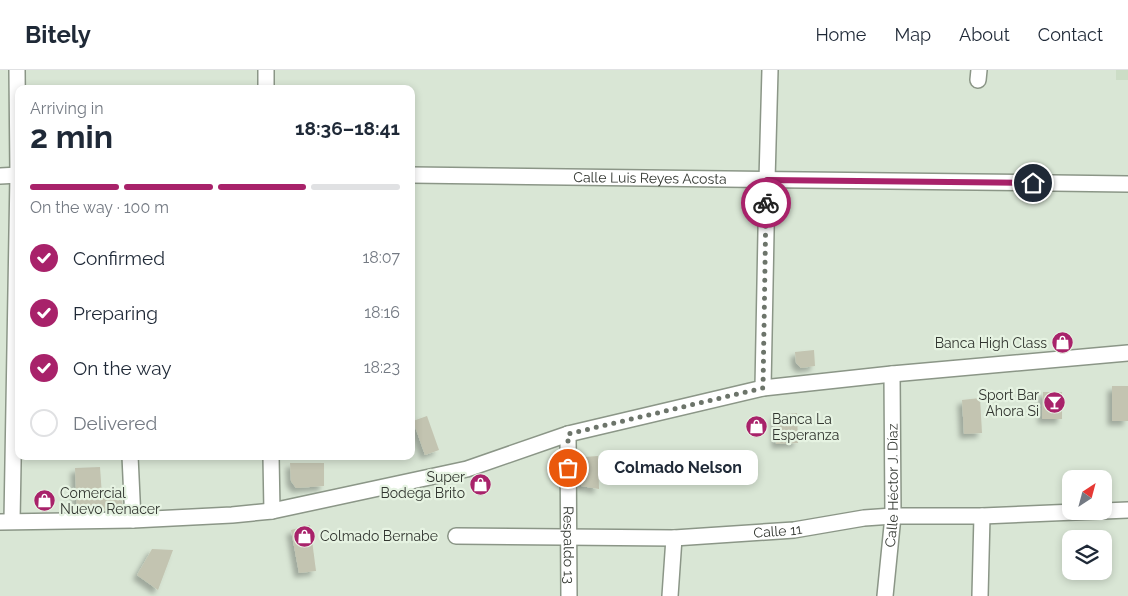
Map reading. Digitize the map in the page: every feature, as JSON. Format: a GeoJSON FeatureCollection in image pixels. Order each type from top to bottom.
{"type":"FeatureCollection","features":[{"type":"Feature","properties":{"kind":"street"},"geometry":{"type":"LineString","coordinates":[[17,70],[17,85]]}},
{"type":"Feature","properties":{"kind":"street"},"geometry":{"type":"LineString","coordinates":[[266,70],[266,85]]}},
{"type":"Feature","properties":{"kind":"street"},"geometry":{"type":"LineString","coordinates":[[763,388],[770,70]]}},
{"type":"Feature","properties":{"kind":"street"},"geometry":{"type":"LineString","coordinates":[[0,176],[15,175]]}},
{"type":"Feature","properties":{"kind":"street","name":"Calle Luis Reyes Acosta"},"geometry":{"type":"LineString","coordinates":[[415,175],[1128,184]]}},
{"type":"Feature","properties":{"kind":"street"},"geometry":{"type":"LineString","coordinates":[[15,262],[6,522],[133,520],[272,511],[467,468],[568,434],[763,388],[892,374],[1128,353]]}},
{"type":"Feature","properties":{"kind":"street","name":"Calle Héctor J. Díaz"},"geometry":{"type":"LineString","coordinates":[[885,596],[893,516],[892,374]]}},
{"type":"Feature","properties":{"kind":"street","name":"Respaldo 13"},"geometry":{"type":"LineString","coordinates":[[568,434],[569,596]]}},
{"type":"Feature","properties":{"kind":"street"},"geometry":{"type":"LineString","coordinates":[[130,460],[133,520]]}},
{"type":"Feature","properties":{"kind":"street"},"geometry":{"type":"LineString","coordinates":[[271,460],[272,511]]}},
{"type":"Feature","properties":{"kind":"street"},"geometry":{"type":"LineString","coordinates":[[1112,511],[1128,510]]}},
{"type":"Feature","properties":{"kind":"street","name":"Calle 11"},"geometry":{"type":"LineString","coordinates":[[456,536],[674,538],[794,530],[864,518],[893,516],[982,516],[1062,513]]}},
{"type":"Feature","properties":{"kind":"street"},"geometry":{"type":"LineString","coordinates":[[980,596],[982,516]]}},
{"type":"Feature","properties":{"kind":"street"},"geometry":{"type":"LineString","coordinates":[[670,596],[674,538]]}},
{"type":"Feature","properties":{"kind":"shaded area"},"geometry":{"type":"Polygon","coordinates":[[[1116,70],[1128,70],[1128,80],[1116,80],[1116,70]]]}},
{"type":"Feature","properties":{"kind":"building"},"geometry":{"type":"Polygon","coordinates":[[[814,350],[815,366],[801,368],[796,363],[795,352],[814,350]]]}},
{"type":"Feature","properties":{"kind":"building"},"geometry":{"type":"Polygon","coordinates":[[[1112,386],[1128,386],[1128,421],[1112,421],[1112,386]]]}},
{"type":"Feature","properties":{"kind":"building"},"geometry":{"type":"Polygon","coordinates":[[[1043,392],[1062,392],[1062,419],[1042,419],[1043,392]]]}},
{"type":"Feature","properties":{"kind":"building"},"geometry":{"type":"Polygon","coordinates":[[[980,398],[982,433],[964,434],[962,400],[980,398]]]}},
{"type":"Feature","properties":{"kind":"building"},"geometry":{"type":"Polygon","coordinates":[[[797,413],[798,443],[776,444],[775,415],[797,413]]]}},
{"type":"Feature","properties":{"kind":"building"},"geometry":{"type":"Polygon","coordinates":[[[427,416],[439,450],[425,455],[415,427],[415,420],[427,416]]]}},
{"type":"Feature","properties":{"kind":"building"},"geometry":{"type":"Polygon","coordinates":[[[598,456],[599,489],[581,486],[581,463],[584,457],[598,456]]]}},
{"type":"Feature","properties":{"kind":"building"},"geometry":{"type":"Polygon","coordinates":[[[290,463],[324,463],[324,486],[296,488],[291,481],[290,463]]]}},
{"type":"Feature","properties":{"kind":"building"},"geometry":{"type":"Polygon","coordinates":[[[100,467],[102,496],[122,496],[123,511],[77,511],[75,468],[100,467]]]}},
{"type":"Feature","properties":{"kind":"building"},"geometry":{"type":"Polygon","coordinates":[[[310,525],[316,571],[299,573],[291,530],[310,525]]]}},
{"type":"Feature","properties":{"kind":"building"},"geometry":{"type":"Polygon","coordinates":[[[152,549],[173,550],[158,590],[137,575],[152,549]]]}},
{"type":"Feature","properties":{"kind":"way so far"},"geometry":{"type":"LineString","coordinates":[[568,468],[568,434],[763,388],[766,203]]}},
{"type":"Feature","properties":{"kind":"place","name":"Banca High Class"},"geometry":{"type":"Point","coordinates":[1063,343]}},
{"type":"Feature","properties":{"kind":"place","name":"Sport Bar Ahora Si"},"geometry":{"type":"Point","coordinates":[1055,403]}},
{"type":"Feature","properties":{"kind":"place","name":"Banca La Esperanza"},"geometry":{"type":"Point","coordinates":[756,427]}},
{"type":"Feature","properties":{"kind":"place","name":"Colmado Nelson"},"geometry":{"type":"Point","coordinates":[568,468]}},
{"type":"Feature","properties":{"kind":"place","name":"Super Bodega Brito"},"geometry":{"type":"Point","coordinates":[481,485]}},
{"type":"Feature","properties":{"kind":"place","name":"Comercial Nuevo Renacer"},"geometry":{"type":"Point","coordinates":[44,501]}},
{"type":"Feature","properties":{"kind":"place","name":"Colmado Bernabe"},"geometry":{"type":"Point","coordinates":[304,536]}},
{"type":"Feature","properties":{"kind":"route"},"geometry":{"type":"LineString","coordinates":[[766,203],[767,180],[1033,183]]}}]}
